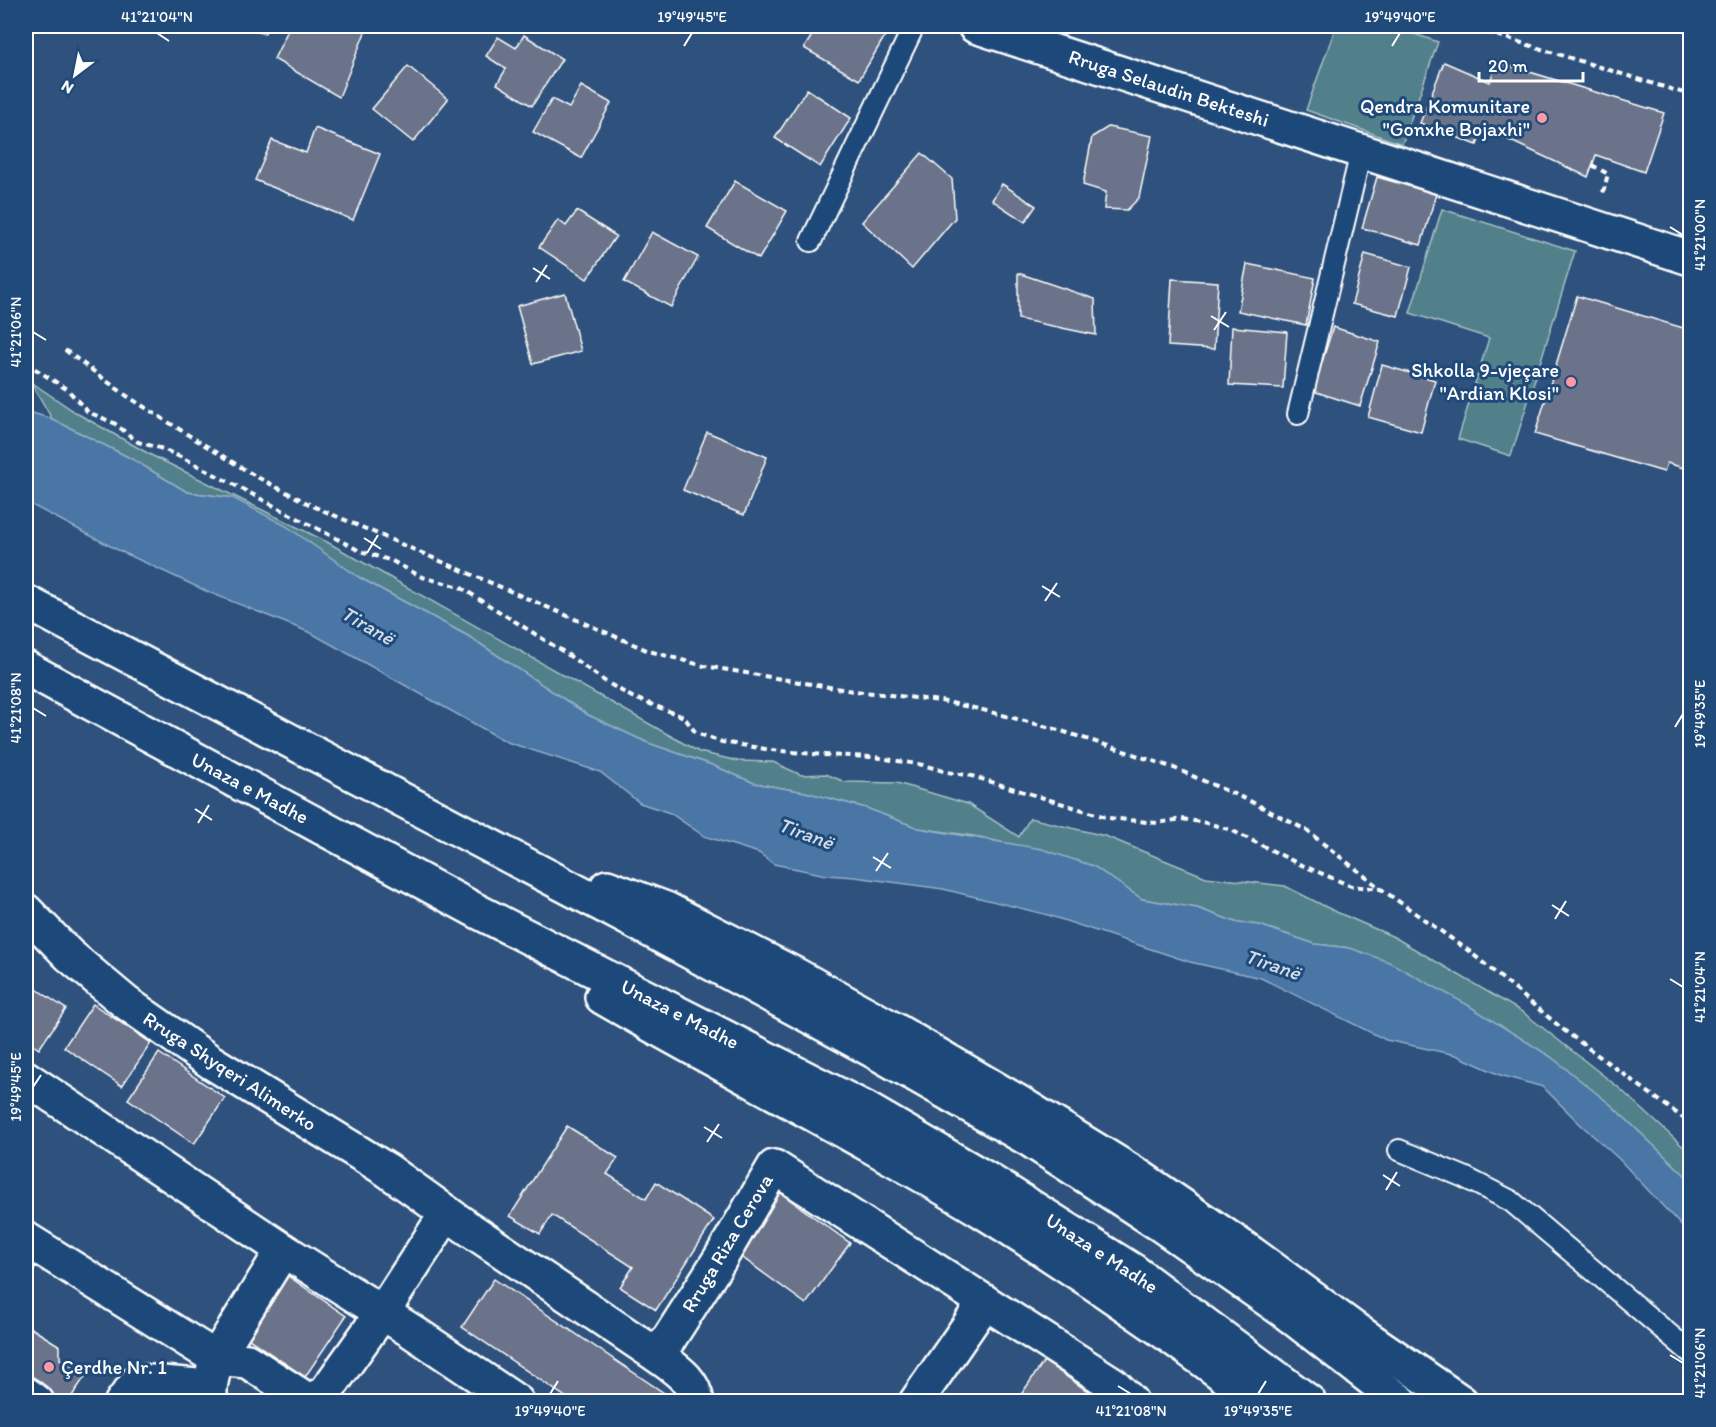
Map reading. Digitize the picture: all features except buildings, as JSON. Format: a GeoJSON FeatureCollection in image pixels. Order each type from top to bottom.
{"type":"FeatureCollection","features":[{"type":"Feature","properties":{"kind":"main road","name":"Rruga Selaudin Bekteshi"},"geometry":{"type":"LineString","coordinates":[[975,26],[1690,258]]}},
{"type":"Feature","properties":{"kind":"main road"},"geometry":{"type":"LineString","coordinates":[[26,602],[493,846],[872,1050],[1030,1140],[1171,1231],[1284,1311],[1401,1401]]}},
{"type":"Feature","properties":{"kind":"main road","name":"Unaza e Madhe"},"geometry":{"type":"LineString","coordinates":[[26,668],[477,910],[866,1110],[990,1181],[1132,1270],[1309,1401]]}},
{"type":"Feature","properties":{"kind":"main road"},"geometry":{"type":"LineString","coordinates":[[493,846],[666,909],[796,975],[896,1030],[1140,1177],[1251,1252],[1353,1328],[1461,1401]]}},
{"type":"Feature","properties":{"kind":"main road"},"geometry":{"type":"LineString","coordinates":[[477,910],[599,995],[693,1050],[828,1122],[980,1210],[1087,1278],[1202,1358],[1259,1401]]}},
{"type":"Feature","properties":{"kind":"main road","name":"Rruga Shyqeri Alimerko"},"geometry":{"type":"LineString","coordinates":[[26,911],[69,955],[125,1002],[211,1062],[387,1170],[658,1356]]}},
{"type":"Feature","properties":{"kind":"main road"},"geometry":{"type":"LineString","coordinates":[[26,1078],[283,1250],[517,1401]]}},
{"type":"Feature","properties":{"kind":"main road","name":"Rruga Riza Cerova"},"geometry":{"type":"LineString","coordinates":[[658,1356],[720,1259],[774,1167],[1113,1384],[1131,1401]]}},
{"type":"Feature","properties":{"kind":"main road"},"geometry":{"type":"LineString","coordinates":[[122,1401],[138,1381],[212,1382],[247,1361],[309,1401],[325,1393],[382,1313],[447,1213]]}},
{"type":"Feature","properties":{"kind":"main road"},"geometry":{"type":"LineString","coordinates":[[26,1239],[212,1382]]}},
{"type":"Feature","properties":{"kind":"main road"},"geometry":{"type":"LineString","coordinates":[[212,1382],[283,1250]]}},
{"type":"Feature","properties":{"kind":"main road"},"geometry":{"type":"LineString","coordinates":[[916,1401],[985,1302]]}},
{"type":"Feature","properties":{"kind":"main road"},"geometry":{"type":"LineString","coordinates":[[658,1356],[686,1376],[697,1401]]}},
{"type":"Feature","properties":{"kind":"main road"},"geometry":{"type":"LineString","coordinates":[[26,1394],[37,1401]]}},
{"type":"Feature","properties":{"kind":"lane"},"geometry":{"type":"LineString","coordinates":[[811,241],[914,26]]}},
{"type":"Feature","properties":{"kind":"lane"},"geometry":{"type":"LineString","coordinates":[[1298,414],[1361,152]]}},
{"type":"Feature","properties":{"kind":"lane"},"geometry":{"type":"LineString","coordinates":[[1399,1150],[1464,1177],[1511,1201],[1690,1352]]}},
{"type":"Feature","properties":{"kind":"path"},"geometry":{"type":"LineString","coordinates":[[1467,26],[1690,95]]}},
{"type":"Feature","properties":{"kind":"path"},"geometry":{"type":"LineString","coordinates":[[1592,165],[1608,174],[1600,202]]}},
{"type":"Feature","properties":{"kind":"path"},"geometry":{"type":"LineString","coordinates":[[65,350],[127,396],[190,436],[257,477],[315,507],[649,651],[704,666],[764,677],[941,701],[1055,729],[1174,768],[1250,801],[1305,830],[1381,889],[1469,951],[1566,1031],[1690,1123]]}},
{"type":"Feature","properties":{"kind":"path"},"geometry":{"type":"LineString","coordinates":[[26,363],[68,390],[88,412],[114,423],[138,442],[163,449],[188,460],[360,551],[392,561],[422,577],[460,587],[567,654],[606,682],[632,696],[684,717],[696,733],[722,742],[772,750],[874,757],[922,765],[972,776],[1108,818],[1157,823],[1182,819],[1207,823],[1231,830],[1297,863],[1351,886],[1381,889]]}},
{"type":"Feature","properties":{"kind":"green space"},"geometry":{"type":"Polygon","coordinates":[[[1336,26],[1391,26],[1438,42],[1402,144],[1306,110],[1336,26]]]}},
{"type":"Feature","properties":{"kind":"green space"},"geometry":{"type":"Polygon","coordinates":[[[1442,209],[1575,251],[1511,456],[1458,439],[1489,338],[1410,313],[1442,209]]]}},
{"type":"Feature","properties":{"kind":"green space"},"geometry":{"type":"Polygon","coordinates":[[[31,382],[78,414],[151,455],[327,542],[699,752],[738,761],[773,762],[801,775],[826,774],[845,782],[897,783],[968,804],[1019,837],[1030,818],[1105,836],[1206,877],[1285,886],[1334,911],[1394,937],[1524,1013],[1618,1087],[1690,1153],[1690,1180],[1611,1105],[1551,1057],[1472,1008],[1350,948],[1315,944],[1259,925],[1238,923],[1197,908],[1142,899],[1093,866],[980,837],[918,828],[866,808],[805,792],[754,783],[712,765],[648,743],[588,715],[468,636],[360,578],[233,498],[187,492],[132,459],[52,419],[31,382]]]}},
{"type":"Feature","properties":{"kind":"water","name":"Tiranë"},"geometry":{"type":"Polygon","coordinates":[[[26,411],[52,419],[132,459],[187,492],[233,498],[286,526],[360,578],[468,636],[588,715],[648,743],[712,765],[754,783],[805,792],[866,808],[918,828],[1042,849],[1093,866],[1142,899],[1197,908],[1238,923],[1259,925],[1315,944],[1350,948],[1389,962],[1466,1004],[1551,1057],[1611,1105],[1690,1180],[1690,1235],[1619,1159],[1543,1087],[1500,1075],[1456,1055],[1386,1040],[1261,978],[1190,962],[1048,915],[943,889],[826,875],[774,864],[759,853],[704,836],[670,813],[640,803],[600,772],[507,742],[311,633],[206,591],[116,549],[26,502],[26,411]]]}},
{"type":"Feature","properties":{"kind":"place","name":"Qendra Komunitare \"Gonxhe Bojaxhi\""},"geometry":{"type":"Point","coordinates":[1542,118]}},
{"type":"Feature","properties":{"kind":"place","name":"Shkolla 9-vjeçare \"Ardian Klosi\""},"geometry":{"type":"Point","coordinates":[1571,382]}},
{"type":"Feature","properties":{"kind":"place","name":"Çerdhe Nr. 1"},"geometry":{"type":"Point","coordinates":[49,1367]}}]}
